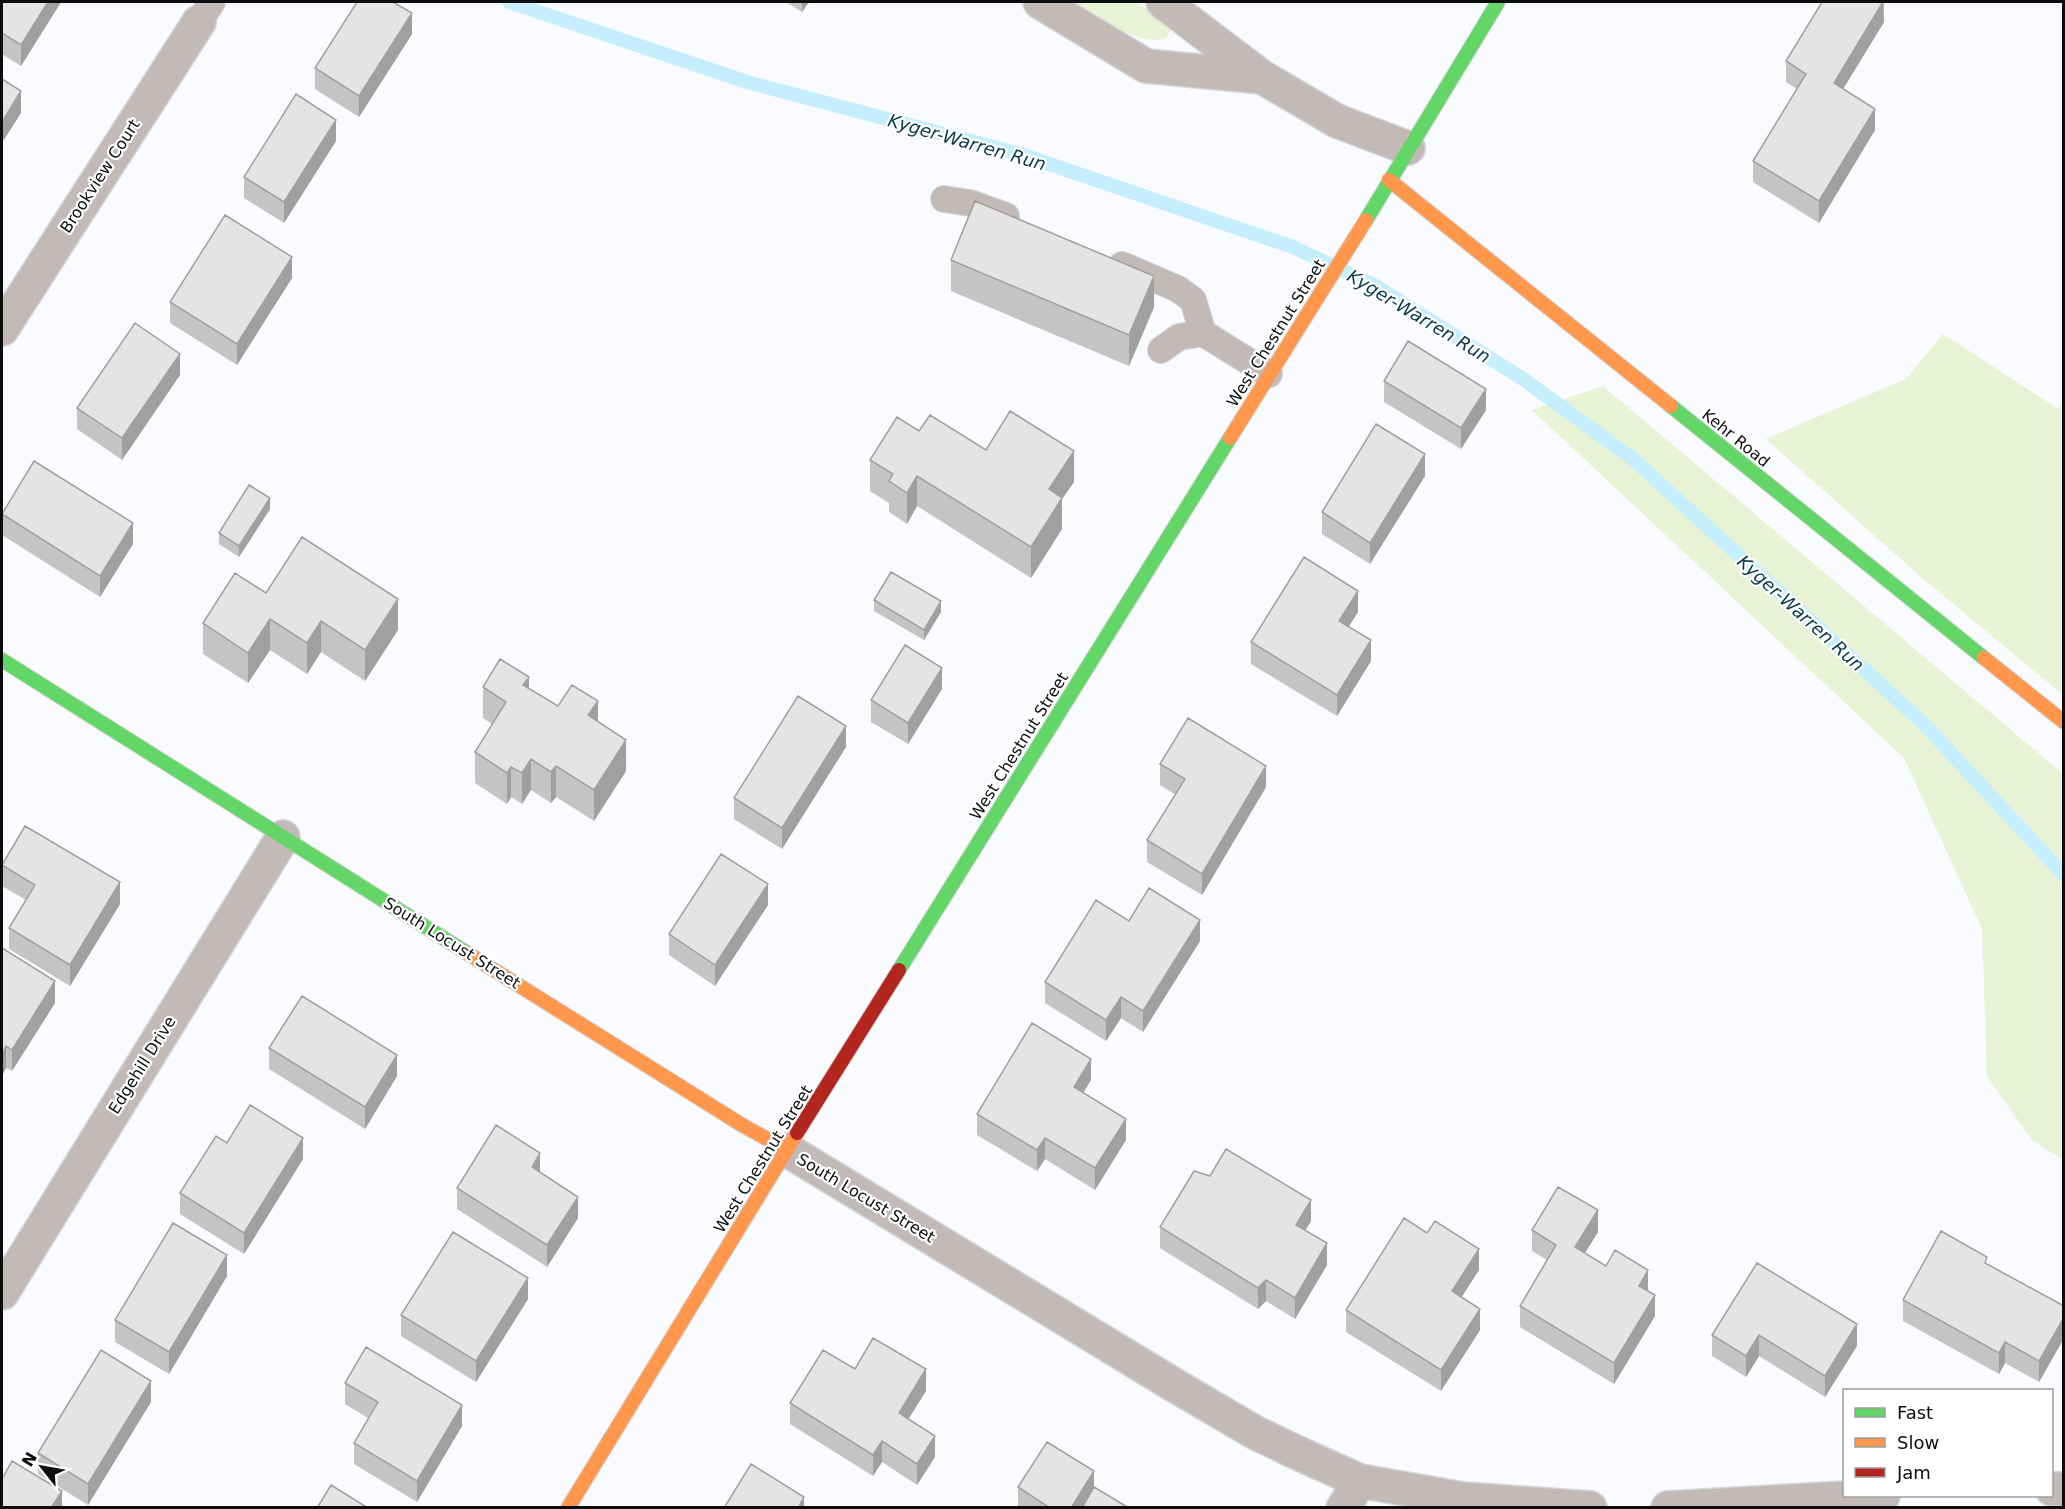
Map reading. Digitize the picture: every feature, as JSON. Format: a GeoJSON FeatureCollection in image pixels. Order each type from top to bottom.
{"type":"FeatureCollection","features":[{"type":"Feature","properties":{"kind":"main road","name":"West Chestnut Street"},"geometry":{"type":"LineString","coordinates":[[568,1508],[787,1150],[1354,239],[1498,2]]}},
{"type":"Feature","properties":{"kind":"main road","name":"Kehr Road"},"geometry":{"type":"LineString","coordinates":[[1389,180],[2064,722]]}},
{"type":"Feature","properties":{"kind":"main road","name":"South Locust Street"},"geometry":{"type":"LineString","coordinates":[[2,660],[742,1125],[787,1150]]}},
{"type":"Feature","properties":{"kind":"street"},"geometry":{"type":"LineString","coordinates":[[1040,2],[1146,66],[1262,77]]}},
{"type":"Feature","properties":{"kind":"street"},"geometry":{"type":"LineString","coordinates":[[1163,2],[1262,77],[1337,121],[1408,148]]}},
{"type":"Feature","properties":{"kind":"street","name":"Brookview Court"},"geometry":{"type":"LineString","coordinates":[[2,329],[206,12]]}},
{"type":"Feature","properties":{"kind":"street","name":"Edgehill Drive"},"geometry":{"type":"LineString","coordinates":[[2,1293],[283,837]]}},
{"type":"Feature","properties":{"kind":"street","name":"South Locust Street"},"geometry":{"type":"LineString","coordinates":[[787,1150],[1256,1433],[1352,1494],[1590,1508]]}},
{"type":"Feature","properties":{"kind":"street"},"geometry":{"type":"LineString","coordinates":[[1668,1508],[1865,1497]]}},
{"type":"Feature","properties":{"kind":"lane"},"geometry":{"type":"LineString","coordinates":[[944,199],[970,202],[1025,224]]}},
{"type":"Feature","properties":{"kind":"lane"},"geometry":{"type":"LineString","coordinates":[[1101,256],[1178,289],[1192,300],[1203,333],[1269,374]]}},
{"type":"Feature","properties":{"kind":"lane"},"geometry":{"type":"LineString","coordinates":[[1161,350],[1179,337],[1203,333]]}},
{"type":"Feature","properties":{"kind":"green space"},"geometry":{"type":"Polygon","coordinates":[[[1076,2],[1136,2],[1172,28],[1165,39],[1141,38],[1118,29],[1076,2]]]}},
{"type":"Feature","properties":{"kind":"green space"},"geometry":{"type":"Polygon","coordinates":[[[1943,334],[2058,409],[2063,401],[2063,695],[1921,577],[1766,439],[1906,379],[1943,334]]]}},
{"type":"Feature","properties":{"kind":"green space"},"geometry":{"type":"Polygon","coordinates":[[[1603,386],[2063,774],[2063,1160],[2032,1140],[1987,1076],[1982,929],[1904,758],[1532,410],[1603,386]]]}},
{"type":"Feature","properties":{"kind":"building"},"geometry":{"type":"Polygon","coordinates":[[[2,2],[48,2],[21,45],[2,33],[2,2]]]}},
{"type":"Feature","properties":{"kind":"building"},"geometry":{"type":"Polygon","coordinates":[[[357,2],[393,2],[412,13],[359,96],[315,68],[357,2]]]}},
{"type":"Feature","properties":{"kind":"building"},"geometry":{"type":"Polygon","coordinates":[[[1822,2],[1883,2],[1834,83],[1875,109],[1819,201],[1753,161],[1806,74],[1786,61],[1822,2]]]}},
{"type":"Feature","properties":{"kind":"building"},"geometry":{"type":"Polygon","coordinates":[[[2,79],[21,91],[2,122],[2,79]]]}},
{"type":"Feature","properties":{"kind":"building"},"geometry":{"type":"Polygon","coordinates":[[[296,94],[336,120],[284,202],[244,177],[296,94]]]}},
{"type":"Feature","properties":{"kind":"building"},"geometry":{"type":"Polygon","coordinates":[[[975,201],[1154,276],[1129,335],[951,260],[975,201]]]}},
{"type":"Feature","properties":{"kind":"building"},"geometry":{"type":"Polygon","coordinates":[[[225,215],[292,257],[237,344],[170,302],[225,215]]]}},
{"type":"Feature","properties":{"kind":"building"},"geometry":{"type":"Polygon","coordinates":[[[135,323],[180,354],[122,438],[77,408],[135,323]]]}},
{"type":"Feature","properties":{"kind":"building"},"geometry":{"type":"Polygon","coordinates":[[[1408,341],[1486,389],[1461,428],[1384,381],[1408,341]]]}},
{"type":"Feature","properties":{"kind":"building"},"geometry":{"type":"Polygon","coordinates":[[[1010,411],[1074,451],[1049,489],[1062,498],[1031,547],[917,476],[907,493],[889,481],[893,474],[870,460],[897,417],[919,431],[930,415],[986,450],[1010,411]]]}},
{"type":"Feature","properties":{"kind":"building"},"geometry":{"type":"Polygon","coordinates":[[[1376,424],[1425,454],[1370,543],[1322,512],[1376,424]]]}},
{"type":"Feature","properties":{"kind":"building"},"geometry":{"type":"Polygon","coordinates":[[[34,461],[133,523],[100,576],[2,514],[34,461]]]}},
{"type":"Feature","properties":{"kind":"building"},"geometry":{"type":"Polygon","coordinates":[[[249,485],[270,498],[239,546],[219,533],[249,485]]]}},
{"type":"Feature","properties":{"kind":"building"},"geometry":{"type":"Polygon","coordinates":[[[302,537],[398,599],[365,650],[321,621],[307,643],[270,619],[248,653],[203,623],[235,573],[266,593],[302,537]]]}},
{"type":"Feature","properties":{"kind":"building"},"geometry":{"type":"Polygon","coordinates":[[[1304,557],[1358,591],[1339,621],[1371,640],[1337,695],[1251,642],[1304,557]]]}},
{"type":"Feature","properties":{"kind":"building"},"geometry":{"type":"Polygon","coordinates":[[[891,572],[941,601],[924,630],[874,600],[891,572]]]}},
{"type":"Feature","properties":{"kind":"building"},"geometry":{"type":"Polygon","coordinates":[[[905,645],[942,668],[908,723],[871,700],[905,645]]]}},
{"type":"Feature","properties":{"kind":"building"},"geometry":{"type":"Polygon","coordinates":[[[500,659],[529,677],[523,685],[558,706],[572,685],[598,701],[588,715],[626,740],[594,790],[556,766],[551,772],[531,759],[522,773],[511,767],[507,773],[475,752],[506,702],[483,687],[500,659]]]}},
{"type":"Feature","properties":{"kind":"building"},"geometry":{"type":"Polygon","coordinates":[[[798,696],[846,726],[782,828],[734,798],[798,696]]]}},
{"type":"Feature","properties":{"kind":"building"},"geometry":{"type":"Polygon","coordinates":[[[1188,718],[1266,766],[1202,874],[1147,840],[1185,779],[1160,764],[1188,718]]]}},
{"type":"Feature","properties":{"kind":"building"},"geometry":{"type":"Polygon","coordinates":[[[25,826],[120,882],[70,965],[9,928],[35,885],[2,865],[25,826]]]}},
{"type":"Feature","properties":{"kind":"building"},"geometry":{"type":"Polygon","coordinates":[[[721,854],[768,884],[715,965],[669,934],[721,854]]]}},
{"type":"Feature","properties":{"kind":"building"},"geometry":{"type":"Polygon","coordinates":[[[1149,888],[1200,920],[1143,1011],[1121,997],[1106,1020],[1045,982],[1096,900],[1129,921],[1149,888]]]}},
{"type":"Feature","properties":{"kind":"building"},"geometry":{"type":"Polygon","coordinates":[[[2,948],[55,981],[12,1050],[6,1046],[2,1055],[2,948]]]}},
{"type":"Feature","properties":{"kind":"building"},"geometry":{"type":"Polygon","coordinates":[[[302,996],[397,1055],[365,1107],[269,1048],[302,996]]]}},
{"type":"Feature","properties":{"kind":"building"},"geometry":{"type":"Polygon","coordinates":[[[1032,1023],[1091,1059],[1074,1087],[1126,1119],[1095,1168],[1045,1138],[1037,1150],[977,1114],[1032,1023]]]}},
{"type":"Feature","properties":{"kind":"building"},"geometry":{"type":"Polygon","coordinates":[[[250,1105],[303,1138],[244,1233],[180,1193],[216,1136],[227,1143],[250,1105]]]}},
{"type":"Feature","properties":{"kind":"building"},"geometry":{"type":"Polygon","coordinates":[[[496,1125],[540,1153],[532,1167],[578,1197],[547,1245],[457,1188],[496,1125]]]}},
{"type":"Feature","properties":{"kind":"building"},"geometry":{"type":"Polygon","coordinates":[[[1226,1149],[1311,1200],[1296,1225],[1327,1243],[1295,1298],[1266,1280],[1258,1288],[1160,1227],[1194,1171],[1210,1176],[1226,1149]]]}},
{"type":"Feature","properties":{"kind":"building"},"geometry":{"type":"Polygon","coordinates":[[[1558,1187],[1598,1210],[1575,1247],[1606,1266],[1615,1250],[1648,1270],[1639,1286],[1655,1295],[1614,1363],[1520,1306],[1556,1245],[1532,1230],[1558,1187]]]}},
{"type":"Feature","properties":{"kind":"building"},"geometry":{"type":"Polygon","coordinates":[[[1404,1218],[1427,1233],[1435,1221],[1479,1249],[1452,1291],[1480,1309],[1441,1370],[1346,1310],[1404,1218]]]}},
{"type":"Feature","properties":{"kind":"building"},"geometry":{"type":"Polygon","coordinates":[[[173,1223],[227,1255],[169,1352],[115,1320],[173,1223]]]}},
{"type":"Feature","properties":{"kind":"building"},"geometry":{"type":"Polygon","coordinates":[[[1941,1231],[1987,1257],[1985,1263],[2064,1306],[2064,1317],[2039,1361],[2005,1342],[1999,1353],[1903,1300],[1941,1231]]]}},
{"type":"Feature","properties":{"kind":"building"},"geometry":{"type":"Polygon","coordinates":[[[453,1232],[528,1278],[476,1361],[401,1315],[453,1232]]]}},
{"type":"Feature","properties":{"kind":"building"},"geometry":{"type":"Polygon","coordinates":[[[1757,1263],[1857,1324],[1825,1376],[1759,1335],[1746,1356],[1712,1335],[1757,1263]]]}},
{"type":"Feature","properties":{"kind":"building"},"geometry":{"type":"Polygon","coordinates":[[[873,1338],[926,1369],[899,1413],[935,1436],[917,1464],[882,1441],[873,1455],[790,1403],[823,1350],[855,1369],[873,1338]]]}},
{"type":"Feature","properties":{"kind":"building"},"geometry":{"type":"Polygon","coordinates":[[[366,1347],[462,1405],[417,1481],[354,1443],[378,1402],[345,1383],[366,1347]]]}},
{"type":"Feature","properties":{"kind":"building"},"geometry":{"type":"Polygon","coordinates":[[[101,1350],[151,1381],[88,1484],[38,1453],[101,1350]]]}},
{"type":"Feature","properties":{"kind":"building"},"geometry":{"type":"Polygon","coordinates":[[[1047,1442],[1094,1471],[1071,1508],[1050,1508],[1018,1487],[1047,1442]]]}},
{"type":"Feature","properties":{"kind":"building"},"geometry":{"type":"Polygon","coordinates":[[[12,1461],[62,1491],[51,1508],[2,1508],[2,1479],[12,1461]]]}},
{"type":"Feature","properties":{"kind":"building"},"geometry":{"type":"Polygon","coordinates":[[[751,1464],[804,1497],[798,1508],[724,1508],[751,1464]]]}},
{"type":"Feature","properties":{"kind":"building"},"geometry":{"type":"Polygon","coordinates":[[[331,1485],[368,1508],[317,1508],[331,1485]]]}},
{"type":"Feature","properties":{"kind":"building"},"geometry":{"type":"Polygon","coordinates":[[[1094,1487],[1129,1508],[1082,1508],[1094,1487]]]}},
{"type":"Feature","properties":{"kind":"waterway","name":"Kyger-Warren Run"},"geometry":{"type":"LineString","coordinates":[[509,2],[747,82],[1020,154],[1293,247],[1374,285],[1523,379],[1633,459],[1924,724],[2064,875]]}},
{"type":"Feature","properties":{"kind":"traffic: fast"},"geometry":{"type":"LineString","coordinates":[[1366,220],[1498,2]]}},
{"type":"Feature","properties":{"kind":"traffic: fast"},"geometry":{"type":"LineString","coordinates":[[1671,406],[1984,658]]}},
{"type":"Feature","properties":{"kind":"traffic: fast"},"geometry":{"type":"LineString","coordinates":[[899,970],[1230,438]]}},
{"type":"Feature","properties":{"kind":"traffic: fast"},"geometry":{"type":"LineString","coordinates":[[2,660],[467,953]]}},
{"type":"Feature","properties":{"kind":"traffic: slow"},"geometry":{"type":"LineString","coordinates":[[1389,180],[1671,406]]}},
{"type":"Feature","properties":{"kind":"traffic: slow"},"geometry":{"type":"LineString","coordinates":[[1230,438],[1366,220]]}},
{"type":"Feature","properties":{"kind":"traffic: slow"},"geometry":{"type":"LineString","coordinates":[[1984,658],[2064,722]]}},
{"type":"Feature","properties":{"kind":"traffic: slow"},"geometry":{"type":"LineString","coordinates":[[467,953],[742,1125],[787,1150]]}},
{"type":"Feature","properties":{"kind":"traffic: slow"},"geometry":{"type":"LineString","coordinates":[[568,1508],[797,1133]]}},
{"type":"Feature","properties":{"kind":"traffic: jam"},"geometry":{"type":"LineString","coordinates":[[797,1133],[899,970]]}}]}
